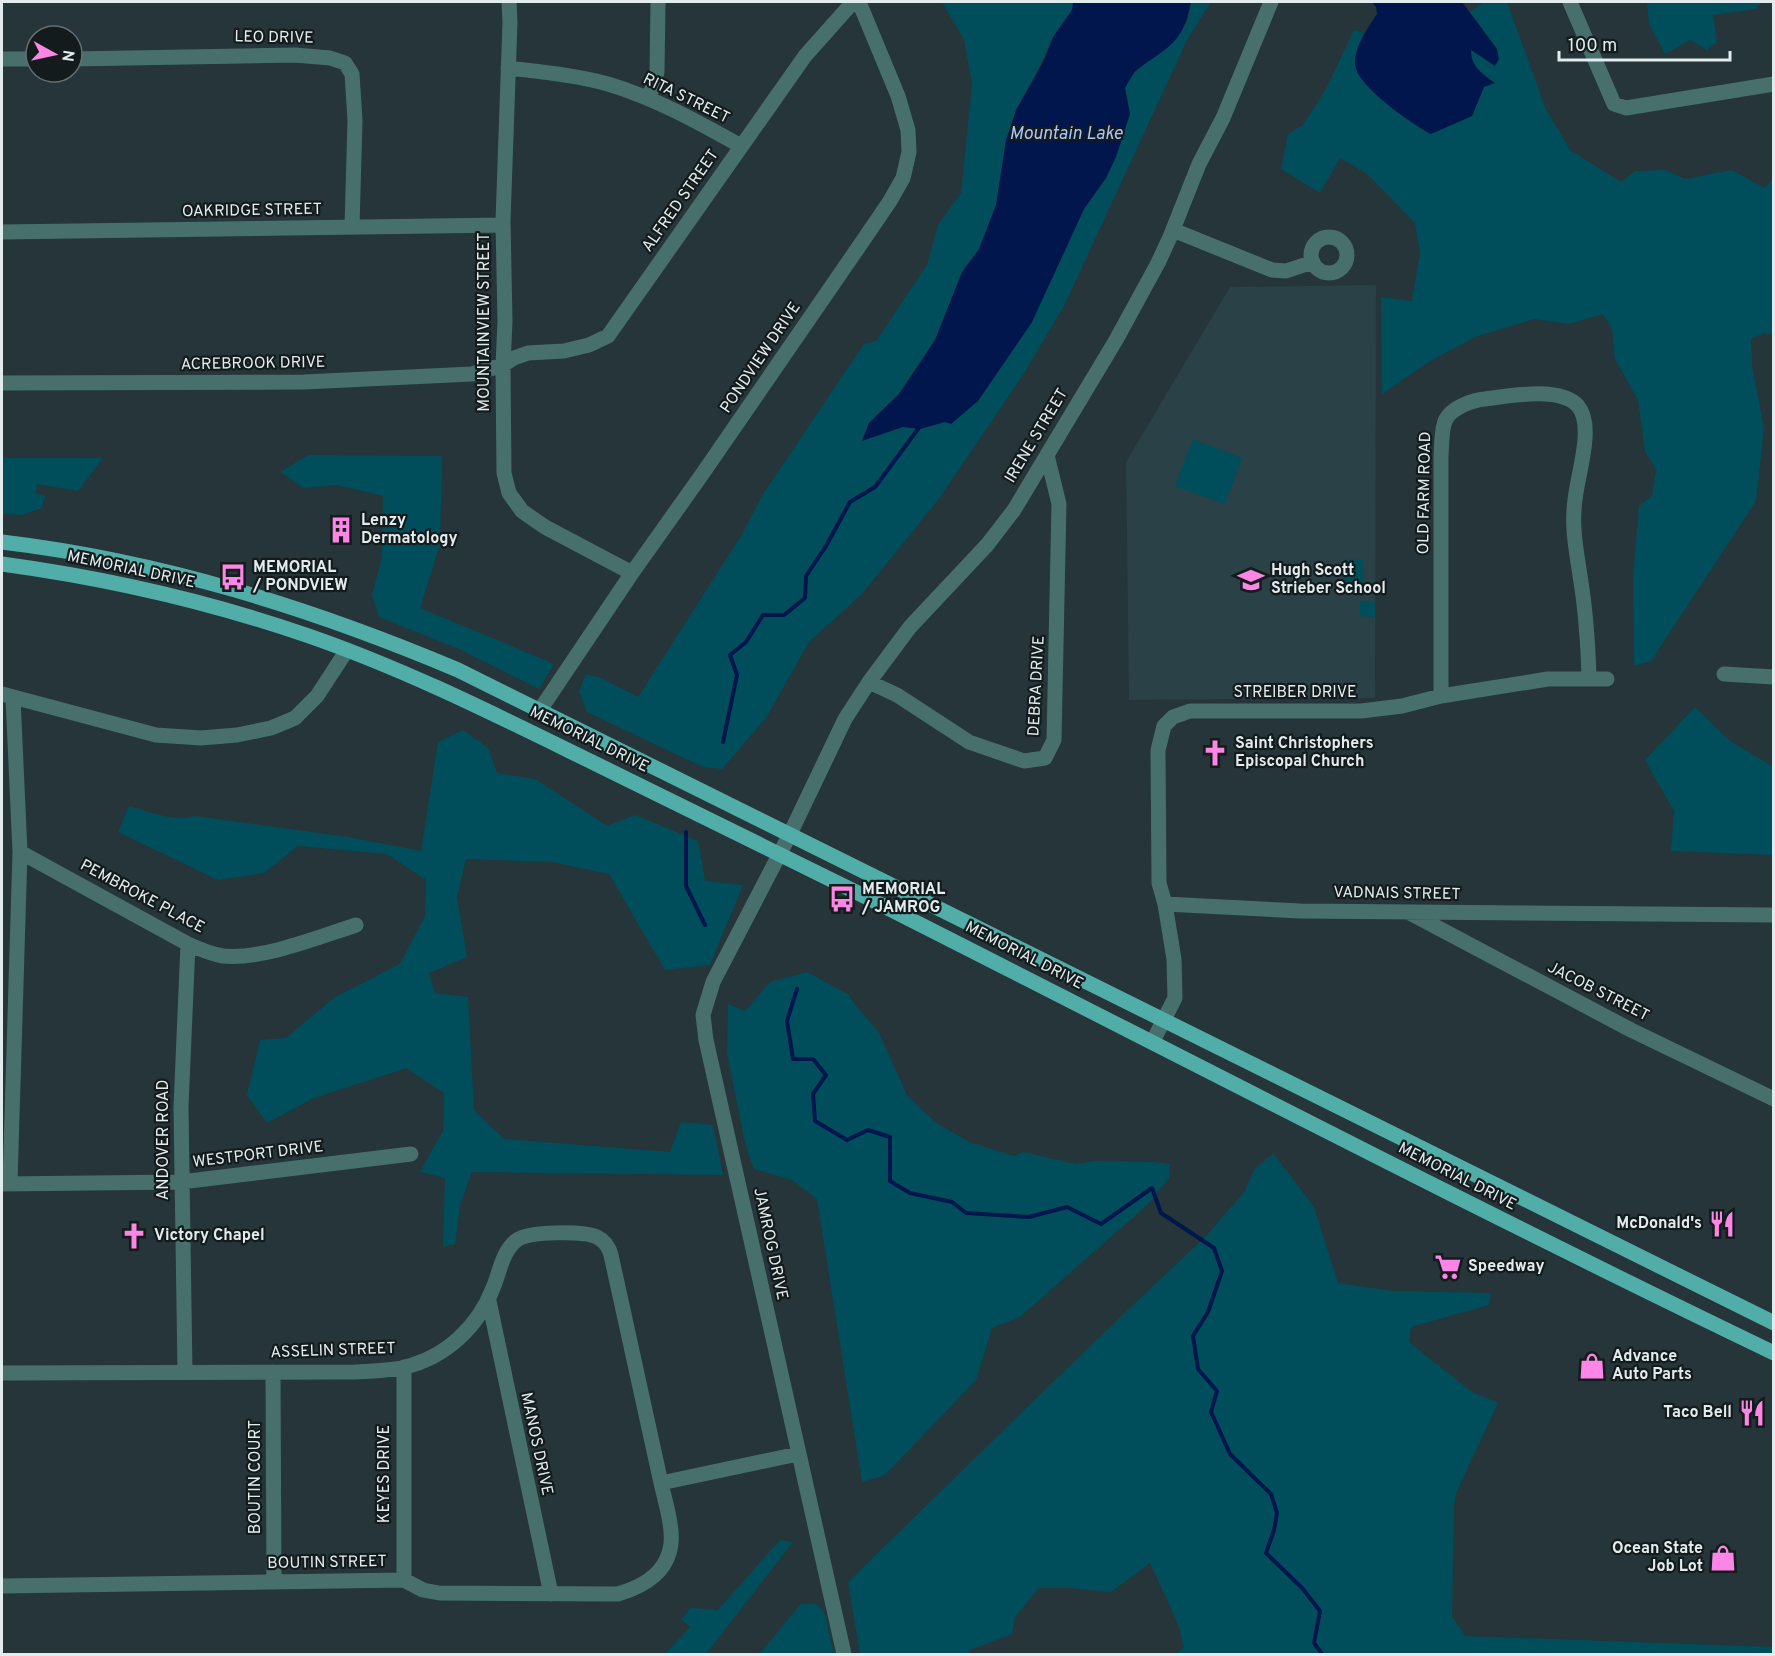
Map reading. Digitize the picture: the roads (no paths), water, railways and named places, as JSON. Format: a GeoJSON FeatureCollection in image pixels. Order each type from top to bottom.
{"type":"FeatureCollection","features":[{"type":"Feature","properties":{"kind":"main road","name":"MEMORIAL DRIVE"},"geometry":{"type":"LineString","coordinates":[[2,542],[139,565],[189,576],[276,601],[412,651],[540,710],[1773,1323]]}},
{"type":"Feature","properties":{"kind":"main road","name":"MEMORIAL DRIVE"},"geometry":{"type":"LineString","coordinates":[[2,564],[85,577],[183,598],[265,621],[347,650],[464,700],[780,854],[1153,1041],[1457,1198],[1773,1353]]}},
{"type":"Feature","properties":{"kind":"main road"},"geometry":{"type":"LineString","coordinates":[[1745,1340],[1754,1313]]}},
{"type":"Feature","properties":{"kind":"street","name":"MOUNTAINVIEW STREET"},"geometry":{"type":"LineString","coordinates":[[509,2],[503,225],[504,473],[509,493],[522,511],[545,527],[632,573]]}},
{"type":"Feature","properties":{"kind":"street"},"geometry":{"type":"LineString","coordinates":[[649,98],[657,72],[658,2]]}},
{"type":"Feature","properties":{"kind":"street","name":"ALFRED STREET"},"geometry":{"type":"LineString","coordinates":[[503,365],[528,353],[564,351],[589,345],[608,336],[805,56],[854,2]]}},
{"type":"Feature","properties":{"kind":"street","name":"PONDVIEW DRIVE"},"geometry":{"type":"LineString","coordinates":[[540,710],[632,573],[890,201],[903,178],[909,152],[908,130],[898,96],[859,2]]}},
{"type":"Feature","properties":{"kind":"street","name":"IRENE STREET"},"geometry":{"type":"LineString","coordinates":[[780,854],[845,719],[910,627],[987,545],[1014,510],[1138,301],[1173,230],[1199,164],[1223,118],[1271,2]]}},
{"type":"Feature","properties":{"kind":"street"},"geometry":{"type":"LineString","coordinates":[[1570,2],[1614,104],[1626,108],[1773,84]]}},
{"type":"Feature","properties":{"kind":"street","name":"LEO DRIVE"},"geometry":{"type":"LineString","coordinates":[[84,59],[295,54],[330,58],[345,63],[352,74],[355,120],[352,226]]}},
{"type":"Feature","properties":{"kind":"street"},"geometry":{"type":"LineString","coordinates":[[2,59],[24,59]]}},
{"type":"Feature","properties":{"kind":"street","name":"RITA STREET"},"geometry":{"type":"LineString","coordinates":[[508,69],[557,74],[606,83],[649,98],[741,146]]}},
{"type":"Feature","properties":{"kind":"street","name":"OAKRIDGE STREET"},"geometry":{"type":"LineString","coordinates":[[2,232],[503,225]]}},
{"type":"Feature","properties":{"kind":"street"},"geometry":{"type":"LineString","coordinates":[[1173,230],[1272,270],[1286,271],[1313,262]]}},
{"type":"Feature","properties":{"kind":"street","name":"ACREBROOK DRIVE"},"geometry":{"type":"LineString","coordinates":[[2,383],[304,382],[472,374],[503,365]]}},
{"type":"Feature","properties":{"kind":"street","name":"OLD FARM ROAD"},"geometry":{"type":"LineString","coordinates":[[1441,696],[1441,455],[1445,420],[1455,410],[1476,400],[1498,397],[1535,394],[1568,399],[1579,407],[1585,423],[1585,441],[1573,521],[1587,636],[1589,678]]}},
{"type":"Feature","properties":{"kind":"street","name":"DEBRA DRIVE"},"geometry":{"type":"LineString","coordinates":[[869,682],[897,695],[969,742],[1024,762],[1045,758],[1054,740],[1059,504],[1047,456]]}},
{"type":"Feature","properties":{"kind":"street"},"geometry":{"type":"LineString","coordinates":[[6,1184],[20,852],[7,696],[156,735],[190,738],[237,735],[271,728],[295,718],[317,696],[347,650]]}},
{"type":"Feature","properties":{"kind":"street"},"geometry":{"type":"LineString","coordinates":[[1724,674],[1773,677]]}},
{"type":"Feature","properties":{"kind":"street","name":"STREIBER DRIVE"},"geometry":{"type":"LineString","coordinates":[[1165,904],[1159,883],[1158,750],[1164,726],[1173,717],[1190,711],[1361,711],[1402,706],[1441,696],[1548,679],[1607,679]]}},
{"type":"Feature","properties":{"kind":"street","name":"PEMBROKE PLACE"},"geometry":{"type":"LineString","coordinates":[[20,852],[188,944],[216,955],[242,956],[292,945],[356,925]]}},
{"type":"Feature","properties":{"kind":"street","name":"JAMROG DRIVE"},"geometry":{"type":"LineString","coordinates":[[780,854],[712,982],[703,1015],[706,1040],[844,1654]]}},
{"type":"Feature","properties":{"kind":"street"},"geometry":{"type":"LineString","coordinates":[[1153,1041],[1175,998],[1174,959],[1165,904]]}},
{"type":"Feature","properties":{"kind":"street","name":"VADNAIS STREET"},"geometry":{"type":"LineString","coordinates":[[1165,904],[1300,911],[1773,915]]}},
{"type":"Feature","properties":{"kind":"street","name":"JACOB STREET"},"geometry":{"type":"LineString","coordinates":[[1409,912],[1631,1030],[1773,1099]]}},
{"type":"Feature","properties":{"kind":"street","name":"ANDOVER ROAD"},"geometry":{"type":"LineString","coordinates":[[185,1372],[181,1182],[183,1029],[188,944]]}},
{"type":"Feature","properties":{"kind":"street","name":"WESTPORT DRIVE"},"geometry":{"type":"LineString","coordinates":[[6,1184],[181,1182],[411,1154]]}},
{"type":"Feature","properties":{"kind":"street","name":"ASSELIN STREET"},"geometry":{"type":"LineString","coordinates":[[2,1373],[355,1372],[404,1367],[435,1356],[472,1326],[489,1301],[505,1255],[519,1238],[543,1233],[598,1237],[607,1245],[611,1255],[661,1483]]}},
{"type":"Feature","properties":{"kind":"street","name":"MANOS DRIVE"},"geometry":{"type":"LineString","coordinates":[[489,1301],[500,1364],[551,1594]]}},
{"type":"Feature","properties":{"kind":"street","name":"KEYES DRIVE"},"geometry":{"type":"LineString","coordinates":[[404,1367],[404,1580]]}},
{"type":"Feature","properties":{"kind":"street","name":"BOUTIN COURT"},"geometry":{"type":"LineString","coordinates":[[273,1372],[274,1582]]}},
{"type":"Feature","properties":{"kind":"street"},"geometry":{"type":"LineString","coordinates":[[661,1483],[798,1454]]}},
{"type":"Feature","properties":{"kind":"street","name":"BOUTIN STREET"},"geometry":{"type":"LineString","coordinates":[[2,1586],[404,1580],[423,1590],[439,1593],[618,1594],[635,1588],[658,1571],[667,1560],[672,1546],[661,1483]]}},
{"type":"Feature","properties":{"kind":"water","name":"Mountain Lake"},"geometry":{"type":"Polygon","coordinates":[[[1073,2],[1191,2],[1184,27],[1178,36],[1165,50],[1135,71],[1125,88],[1130,114],[1116,157],[1106,178],[1084,209],[1032,322],[978,401],[951,424],[945,422],[920,429],[903,427],[862,441],[869,423],[899,394],[935,340],[962,272],[979,249],[996,205],[1006,140],[1016,110],[1044,60],[1053,37],[1072,10],[1073,2]]]}},
{"type":"Feature","properties":{"kind":"water"},"geometry":{"type":"Polygon","coordinates":[[[1372,2],[1462,2],[1497,49],[1499,59],[1495,66],[1471,50],[1475,65],[1495,83],[1484,87],[1472,116],[1431,134],[1387,104],[1365,83],[1358,74],[1355,58],[1362,38],[1377,14],[1372,2]]]}},
{"type":"Feature","properties":{"kind":"waterway"},"geometry":{"type":"LineString","coordinates":[[723,742],[737,675],[730,655],[746,642],[763,615],[784,615],[805,598],[806,576],[826,546],[850,502],[875,487],[921,425]]}},
{"type":"Feature","properties":{"kind":"waterway"},"geometry":{"type":"LineString","coordinates":[[686,832],[686,886],[705,925]]}},
{"type":"Feature","properties":{"kind":"waterway"},"geometry":{"type":"LineString","coordinates":[[797,989],[787,1021],[793,1059],[813,1059],[826,1075],[813,1094],[815,1121],[847,1140],[868,1130],[890,1137],[890,1181],[910,1193],[952,1202],[966,1213],[1029,1217],[1067,1207],[1101,1224],[1152,1188],[1161,1213],[1214,1248],[1222,1271],[1208,1312],[1193,1336],[1198,1369],[1217,1391],[1211,1412],[1230,1454],[1271,1494],[1277,1513],[1266,1553],[1303,1589],[1320,1611],[1314,1643],[1322,1654]]}},
{"type":"Feature","properties":{"kind":"place","name":"Lenzy Dermatology"},"geometry":{"type":"Point","coordinates":[341,530]}},
{"type":"Feature","properties":{"kind":"place","name":"MEMORIAL / PONDVIEW"},"geometry":{"type":"Point","coordinates":[233,577]}},
{"type":"Feature","properties":{"kind":"place","name":"Hugh Scott Strieber School"},"geometry":{"type":"Point","coordinates":[1251,580]}},
{"type":"Feature","properties":{"kind":"place","name":"Saint Christophers Episcopal Church"},"geometry":{"type":"Point","coordinates":[1215,753]}},
{"type":"Feature","properties":{"kind":"place","name":"MEMORIAL / JAMROG"},"geometry":{"type":"Point","coordinates":[842,899]}},
{"type":"Feature","properties":{"kind":"place","name":"McDonald's"},"geometry":{"type":"Point","coordinates":[1722,1224]}},
{"type":"Feature","properties":{"kind":"place","name":"Victory Chapel"},"geometry":{"type":"Point","coordinates":[134,1236]}},
{"type":"Feature","properties":{"kind":"place","name":"Speedway"},"geometry":{"type":"Point","coordinates":[1448,1267]}},
{"type":"Feature","properties":{"kind":"place","name":"Advance Auto Parts"},"geometry":{"type":"Point","coordinates":[1592,1366]}},
{"type":"Feature","properties":{"kind":"place","name":"Taco Bell"},"geometry":{"type":"Point","coordinates":[1752,1413]}},
{"type":"Feature","properties":{"kind":"place","name":"Ocean State Job Lot"},"geometry":{"type":"Point","coordinates":[1723,1558]}}]}
